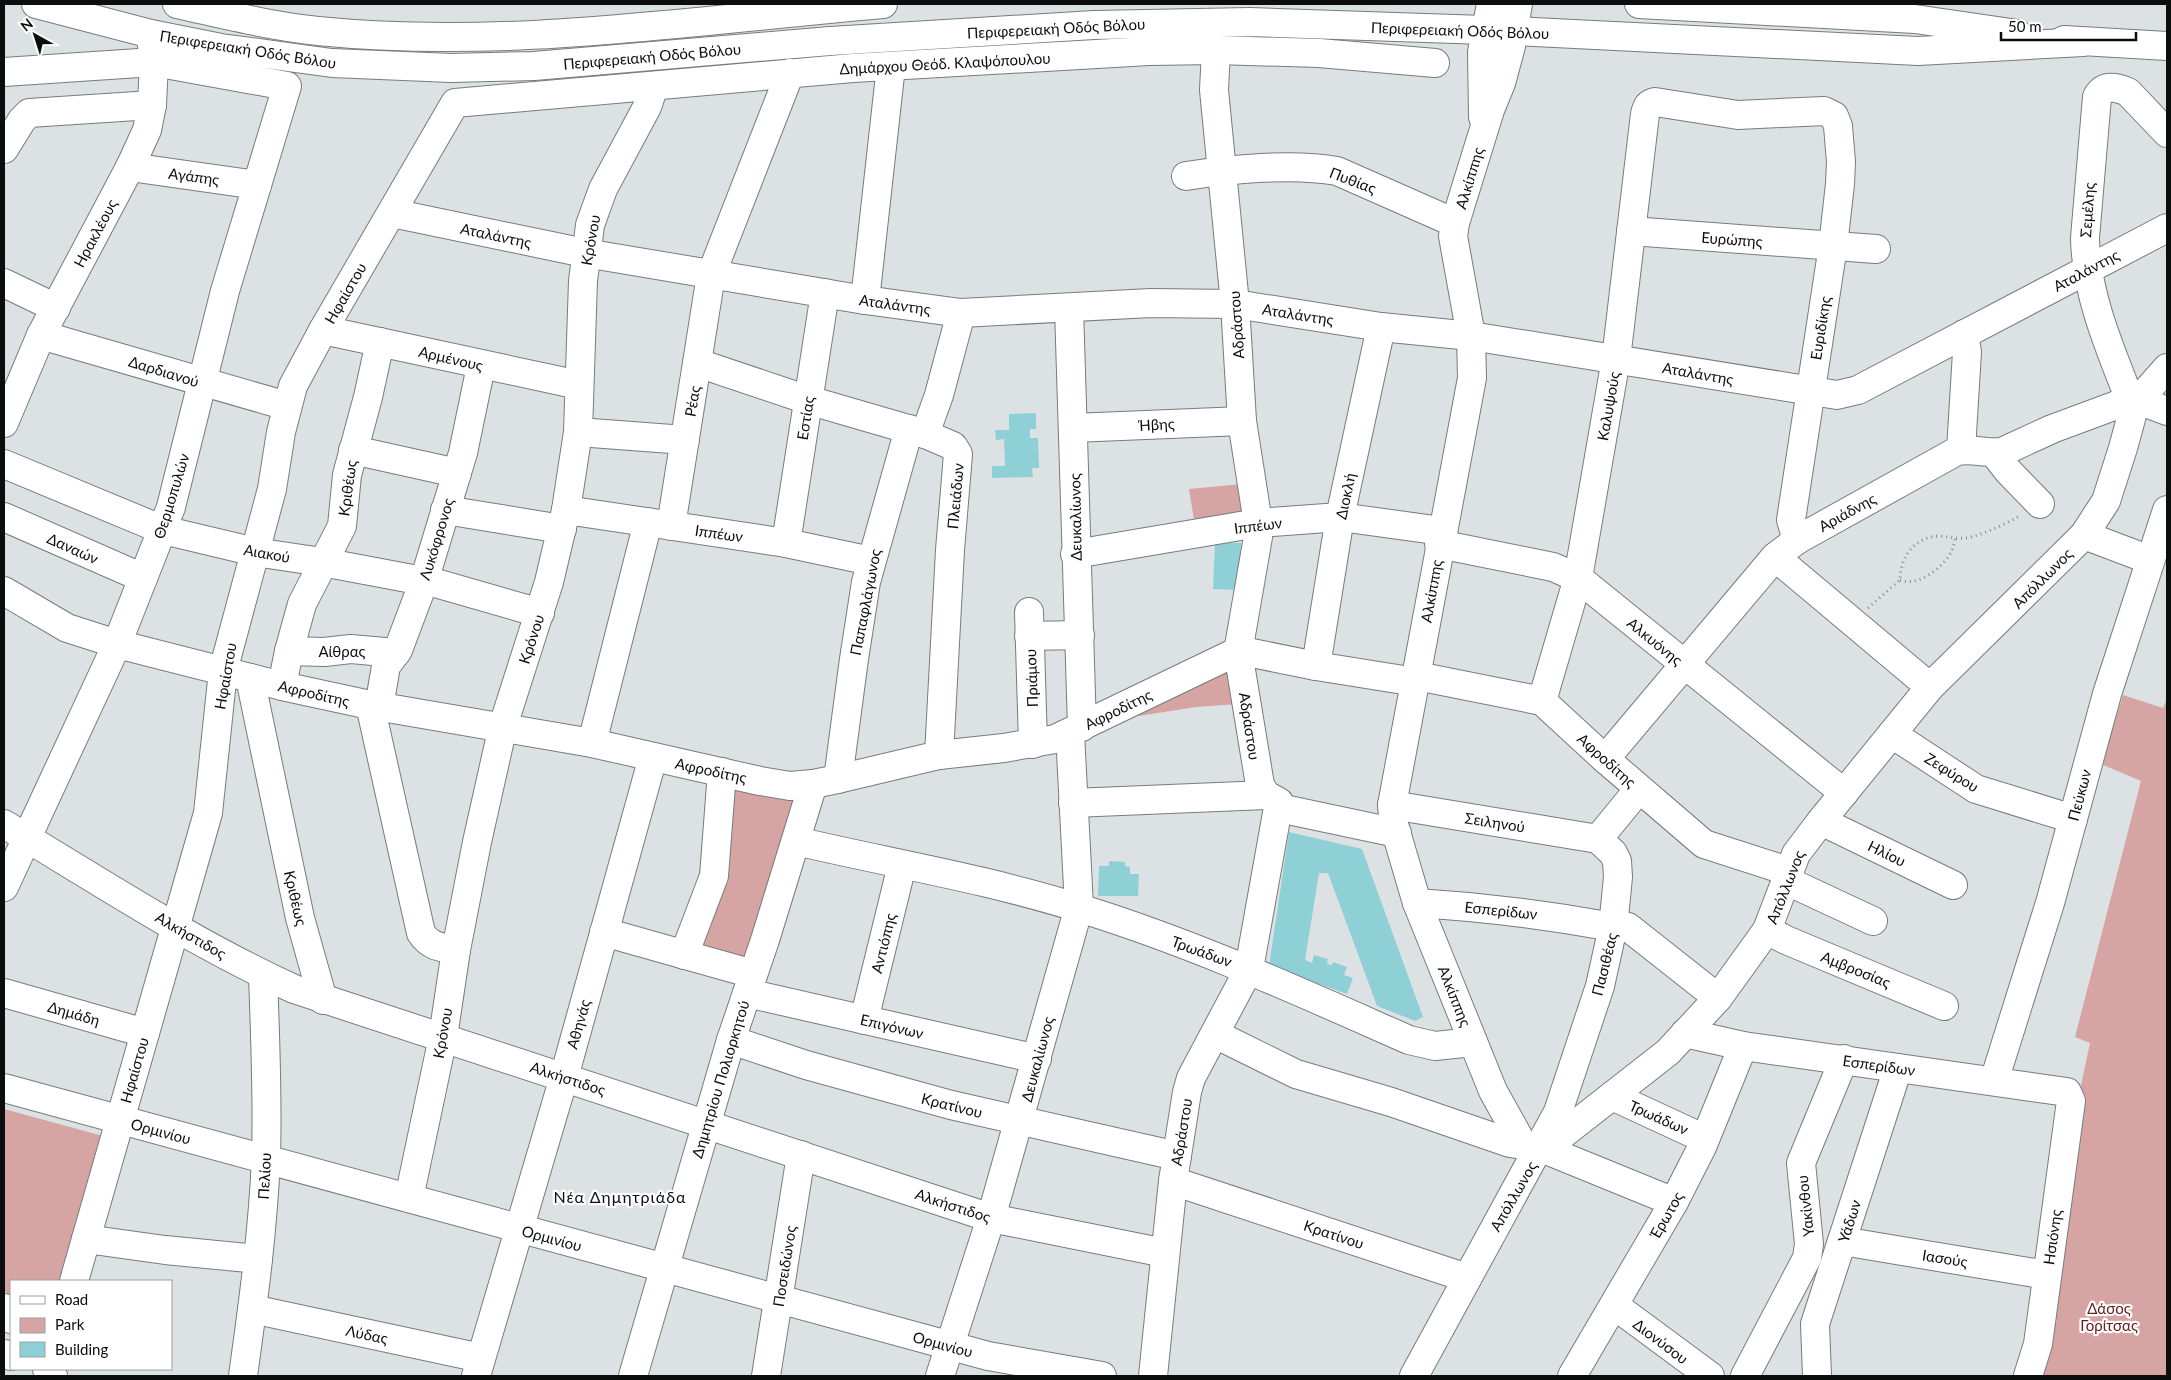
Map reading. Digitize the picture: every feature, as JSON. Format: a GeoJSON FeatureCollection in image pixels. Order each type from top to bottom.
{"type":"FeatureCollection","features":[{"type":"Feature","properties":{"kind":"street","name":"Περιφερειακή Οδός Βόλου"},"geometry":{"type":"LineString","coordinates":[[36,4],[151,34],[221,48],[318,62],[450,68],[534,66],[830,41],[1094,25],[1250,22],[1514,31],[1918,51],[2082,42]]}},
{"type":"Feature","properties":{"kind":"street","name":"Περιφερειακή Οδός Βόλου"},"geometry":{"type":"LineString","coordinates":[[192,5],[266,23],[318,31],[376,35],[486,37],[618,30],[883,4]]}},
{"type":"Feature","properties":{"kind":"street"},"geometry":{"type":"LineString","coordinates":[[1483,131],[1482,52],[1484,30],[1491,4]]}},
{"type":"Feature","properties":{"kind":"street"},"geometry":{"type":"LineString","coordinates":[[1483,131],[1501,82],[1514,31],[1518,4]]}},
{"type":"Feature","properties":{"kind":"street","name":"Περιφερειακή Οδός Βόλου"},"geometry":{"type":"LineString","coordinates":[[1639,4],[1915,19],[2082,42],[2167,46]]}},
{"type":"Feature","properties":{"kind":"street","name":"Ηρακλέους"},"geometry":{"type":"LineString","coordinates":[[4,423],[41,336],[130,167],[147,130],[152,105],[154,62],[151,34]]}},
{"type":"Feature","properties":{"kind":"street","name":"Δημάρχου Θεόδ. Κλαψόπουλου"},"geometry":{"type":"LineString","coordinates":[[455,103],[790,73],[962,60],[1149,51],[1216,50],[1319,53],[1435,64]]}},
{"type":"Feature","properties":{"kind":"street","name":"Αδράστου"},"geometry":{"type":"LineString","coordinates":[[1152,1376],[1175,1168],[1187,1092],[1191,1078],[1249,968],[1272,801],[1260,785],[1238,652],[1258,537],[1258,523],[1242,421],[1235,304],[1214,90],[1216,50]]}},
{"type":"Feature","properties":{"kind":"street"},"geometry":{"type":"LineString","coordinates":[[4,72],[154,62]]}},
{"type":"Feature","properties":{"kind":"street","name":"Θερμοπυλών"},"geometry":{"type":"LineString","coordinates":[[4,887],[15,831],[117,644],[174,499],[225,291],[286,86],[154,62]]}},
{"type":"Feature","properties":{"kind":"street"},"geometry":{"type":"LineString","coordinates":[[865,300],[891,66]]}},
{"type":"Feature","properties":{"kind":"street","name":"Ρέας"},"geometry":{"type":"LineString","coordinates":[[592,743],[685,440],[711,275],[790,73]]}},
{"type":"Feature","properties":{"kind":"street","name":"Κρόνου"},"geometry":{"type":"LineString","coordinates":[[409,1198],[443,1037],[456,950],[476,842],[504,726],[540,613],[564,520],[578,432],[585,253],[590,225],[595,208],[615,165],[647,107],[654,86]]}},
{"type":"Feature","properties":{"kind":"street","name":"Σεμέλης"},"geometry":{"type":"LineString","coordinates":[[2134,400],[2104,329],[2088,269],[2085,238],[2095,102],[2100,92],[2104,89],[2120,88],[2161,116]]}},
{"type":"Feature","properties":{"kind":"street","name":"Ευριδίκης"},"geometry":{"type":"LineString","coordinates":[[1647,106],[1655,102],[1738,115],[1824,111],[1834,116],[1838,126],[1840,162],[1833,246],[1791,520],[1797,540]]}},
{"type":"Feature","properties":{"kind":"street","name":"Ηφαίστου"},"geometry":{"type":"LineString","coordinates":[[74,1280],[174,926],[208,813],[223,671],[272,489],[287,406],[295,381],[455,103]]}},
{"type":"Feature","properties":{"kind":"street"},"geometry":{"type":"LineString","coordinates":[[4,149],[16,127],[29,113],[152,105]]}},
{"type":"Feature","properties":{"kind":"street","name":"Καλυψούς"},"geometry":{"type":"LineString","coordinates":[[1542,701],[1578,578],[1616,359],[1647,106]]}},
{"type":"Feature","properties":{"kind":"street","name":"Αλκίππης"},"geometry":{"type":"LineString","coordinates":[[1473,1042],[1417,903],[1397,833],[1392,804],[1472,378],[1471,336],[1453,236],[1455,223],[1483,131]]}},
{"type":"Feature","properties":{"kind":"street","name":"Αγάπης"},"geometry":{"type":"LineString","coordinates":[[130,167],[257,184]]}},
{"type":"Feature","properties":{"kind":"street","name":"Πυθίας"},"geometry":{"type":"LineString","coordinates":[[1186,176],[1222,170],[1318,167],[1337,171],[1455,223]]}},
{"type":"Feature","properties":{"kind":"street","name":"Αταλάντης"},"geometry":{"type":"LineString","coordinates":[[392,213],[585,253],[865,300],[961,313],[1151,303],[1235,304],[1381,327],[1471,336],[1837,395],[1849,393],[2167,228]]}},
{"type":"Feature","properties":{"kind":"street","name":"Ευρώπης"},"geometry":{"type":"LineString","coordinates":[[1631,231],[1876,249]]}},
{"type":"Feature","properties":{"kind":"street"},"geometry":{"type":"LineString","coordinates":[[4,283],[56,308]]}},
{"type":"Feature","properties":{"kind":"street","name":"Εστίας"},"geometry":{"type":"LineString","coordinates":[[786,543],[825,293]]}},
{"type":"Feature","properties":{"kind":"street","name":"Δευκαλίωνος"},"geometry":{"type":"LineString","coordinates":[[940,1376],[1020,1121],[1079,908],[1073,803],[1080,635],[1075,554],[1069,308]]}},
{"type":"Feature","properties":{"kind":"street","name":"Παπαφλάγωνος"},"geometry":{"type":"LineString","coordinates":[[825,782],[854,659],[871,562],[917,432],[939,395],[961,313]]}},
{"type":"Feature","properties":{"kind":"street","name":"Διοκλή"},"geometry":{"type":"LineString","coordinates":[[1316,666],[1340,517],[1381,327]]}},
{"type":"Feature","properties":{"kind":"street","name":"Αρμένους"},"geometry":{"type":"LineString","coordinates":[[323,330],[481,366],[579,385]]}},
{"type":"Feature","properties":{"kind":"street"},"geometry":{"type":"LineString","coordinates":[[1961,450],[1967,352],[1964,334]]}},
{"type":"Feature","properties":{"kind":"street","name":"Δαρδιανού"},"geometry":{"type":"LineString","coordinates":[[41,336],[287,406]]}},
{"type":"Feature","properties":{"kind":"street","name":"Κριθέως"},"geometry":{"type":"LineString","coordinates":[[282,686],[302,604],[342,526],[346,483],[380,342]]}},
{"type":"Feature","properties":{"kind":"street","name":"Πλειάδων"},"geometry":{"type":"LineString","coordinates":[[698,363],[808,400],[917,432],[953,446],[958,454],[950,550],[939,755]]}},
{"type":"Feature","properties":{"kind":"street","name":"Λυκόφρoνος"},"geometry":{"type":"LineString","coordinates":[[456,950],[432,946],[421,934],[375,706],[388,660],[396,653],[424,581],[463,453],[481,366]]}},
{"type":"Feature","properties":{"kind":"street","name":"Απόλλωνος"},"geometry":{"type":"LineString","coordinates":[[1414,1376],[1535,1148],[1612,1096],[1668,1052],[1718,998],[1768,930],[1786,876],[1796,854],[1821,821],[1930,687],[2084,535],[2106,501],[2123,448],[2134,400],[2167,368]]}},
{"type":"Feature","properties":{"kind":"street"},"geometry":{"type":"LineString","coordinates":[[2134,400],[2167,411]]}},
{"type":"Feature","properties":{"kind":"street","name":"Αριάδνης"},"geometry":{"type":"LineString","coordinates":[[1605,759],[1775,557],[1797,540],[1949,454],[1970,449],[1994,453],[2002,452],[2052,429],[2134,400]]}},
{"type":"Feature","properties":{"kind":"street","name":"Ήβης"},"geometry":{"type":"LineString","coordinates":[[1073,428],[1242,421]]}},
{"type":"Feature","properties":{"kind":"street"},"geometry":{"type":"LineString","coordinates":[[578,432],[685,440]]}},
{"type":"Feature","properties":{"kind":"street"},"geometry":{"type":"LineString","coordinates":[[353,450],[457,473]]}},
{"type":"Feature","properties":{"kind":"street"},"geometry":{"type":"LineString","coordinates":[[1994,453],[2008,471],[2040,504]]}},
{"type":"Feature","properties":{"kind":"street","name":"Αιακού"},"geometry":{"type":"LineString","coordinates":[[4,464],[163,530],[255,552],[424,581],[540,613]]}},
{"type":"Feature","properties":{"kind":"street","name":"Ιππέων"},"geometry":{"type":"LineString","coordinates":[[445,510],[564,520],[660,524],[786,543],[871,562]]}},
{"type":"Feature","properties":{"kind":"street","name":"Πεύκων"},"geometry":{"type":"LineString","coordinates":[[1994,1081],[2050,903],[2107,694],[2167,510]]}},
{"type":"Feature","properties":{"kind":"street","name":"Δαναών"},"geometry":{"type":"LineString","coordinates":[[4,517],[143,578]]}},
{"type":"Feature","properties":{"kind":"street","name":"Ιππέων"},"geometry":{"type":"LineString","coordinates":[[1075,554],[1258,523],[1340,517],[1441,537]]}},
{"type":"Feature","properties":{"kind":"street"},"geometry":{"type":"LineString","coordinates":[[2084,535],[2150,560]]}},
{"type":"Feature","properties":{"kind":"street","name":"Αλκυόνης"},"geometry":{"type":"LineString","coordinates":[[1441,537],[1553,567],[1578,578],[1844,793]]}},
{"type":"Feature","properties":{"kind":"street"},"geometry":{"type":"LineString","coordinates":[[1775,557],[1930,687]]}},
{"type":"Feature","properties":{"kind":"street","name":"Αφροδίτης"},"geometry":{"type":"LineString","coordinates":[[4,591],[68,628],[117,644],[282,686],[375,706],[504,726],[592,743],[790,786],[825,782],[939,755],[1033,744],[1076,730],[1238,652]]}},
{"type":"Feature","properties":{"kind":"street","name":"Πριάμου"},"geometry":{"type":"LineString","coordinates":[[1033,744],[1029,624],[1080,635]]}},
{"type":"Feature","properties":{"kind":"street","name":"Αίθρας"},"geometry":{"type":"LineString","coordinates":[[289,651],[324,652],[351,649],[396,653]]}},
{"type":"Feature","properties":{"kind":"street"},"geometry":{"type":"LineString","coordinates":[[1238,652],[1316,666],[1416,679],[1542,701]]}},
{"type":"Feature","properties":{"kind":"street","name":"Κριθέως"},"geometry":{"type":"LineString","coordinates":[[250,678],[300,918],[324,1000]]}},
{"type":"Feature","properties":{"kind":"street","name":"Αφροδίτης"},"geometry":{"type":"LineString","coordinates":[[1542,701],[1605,759],[1704,844],[1786,876],[1873,921]]}},
{"type":"Feature","properties":{"kind":"street","name":"Ζεφύρου"},"geometry":{"type":"LineString","coordinates":[[1892,734],[1976,789],[2073,819]]}},
{"type":"Feature","properties":{"kind":"street","name":"Αθηνάς"},"geometry":{"type":"LineString","coordinates":[[478,1367],[564,1077],[653,757]]}},
{"type":"Feature","properties":{"kind":"street"},"geometry":{"type":"LineString","coordinates":[[684,955],[714,876],[722,772]]}},
{"type":"Feature","properties":{"kind":"street","name":"Δημητρίου Πολιορκητού"},"geometry":{"type":"LineString","coordinates":[[633,1376],[731,1040],[796,841],[825,782]]}},
{"type":"Feature","properties":{"kind":"street"},"geometry":{"type":"LineString","coordinates":[[1598,839],[1639,789]]}},
{"type":"Feature","properties":{"kind":"street"},"geometry":{"type":"LineString","coordinates":[[1073,803],[1272,801],[1397,833]]}},
{"type":"Feature","properties":{"kind":"street","name":"Σειληνού"},"geometry":{"type":"LineString","coordinates":[[1392,804],[1598,839]]}},
{"type":"Feature","properties":{"kind":"street","name":"Ηλίου"},"geometry":{"type":"LineString","coordinates":[[1821,821],[1953,885]]}},
{"type":"Feature","properties":{"kind":"street","name":"Αλκήστιδος"},"geometry":{"type":"LineString","coordinates":[[15,831],[174,926],[263,975],[324,1000],[443,1037],[991,1218],[1165,1253]]}},
{"type":"Feature","properties":{"kind":"street","name":"Πασιθέας"},"geometry":{"type":"LineString","coordinates":[[1535,1148],[1555,1120],[1561,1103],[1600,986],[1613,925],[1618,877],[1617,861],[1613,853],[1598,839]]}},
{"type":"Feature","properties":{"kind":"street","name":"Τρωάδων"},"geometry":{"type":"LineString","coordinates":[[796,841],[972,879],[1079,908],[1249,968],[1408,1040],[1435,1046],[1473,1042]]}},
{"type":"Feature","properties":{"kind":"street","name":"Αντιόπης"},"geometry":{"type":"LineString","coordinates":[[864,1020],[902,865]]}},
{"type":"Feature","properties":{"kind":"street","name":"Εσπερίδων"},"geometry":{"type":"LineString","coordinates":[[1417,903],[1469,906],[1628,927],[1718,998]]}},
{"type":"Feature","properties":{"kind":"street","name":"Αμβροσίας"},"geometry":{"type":"LineString","coordinates":[[1768,930],[1786,940],[1944,1006]]}},
{"type":"Feature","properties":{"kind":"street","name":"Επιγόνων"},"geometry":{"type":"LineString","coordinates":[[604,932],[684,955],[750,984],[864,1020],[1037,1059]]}},
{"type":"Feature","properties":{"kind":"street","name":"Πελίου"},"geometry":{"type":"LineString","coordinates":[[243,1376],[258,1259],[266,1158],[267,1106],[263,975]]}},
{"type":"Feature","properties":{"kind":"street","name":"Δημάδη"},"geometry":{"type":"LineString","coordinates":[[4,993],[144,1033]]}},
{"type":"Feature","properties":{"kind":"street","name":"Εσπερίδων"},"geometry":{"type":"LineString","coordinates":[[1686,1033],[1744,1046],[2061,1090],[2071,1096]]}},
{"type":"Feature","properties":{"kind":"street"},"geometry":{"type":"LineString","coordinates":[[1215,1034],[1296,1074],[1391,1102],[1510,1144],[1535,1148],[1674,1202]]}},
{"type":"Feature","properties":{"kind":"street","name":"Κρατίνου"},"geometry":{"type":"LineString","coordinates":[[731,1040],[882,1087],[1020,1121],[1175,1168],[1467,1278]]}},
{"type":"Feature","properties":{"kind":"street"},"geometry":{"type":"LineString","coordinates":[[1473,1042],[1497,1098],[1535,1148]]}},
{"type":"Feature","properties":{"kind":"street","name":"Έρωτος"},"geometry":{"type":"LineString","coordinates":[[1572,1376],[1674,1202],[1705,1138],[1744,1046]]}},
{"type":"Feature","properties":{"kind":"street","name":"Υακίνθου"},"geometry":{"type":"LineString","coordinates":[[1745,1376],[1807,1258],[1810,1244],[1801,1163],[1844,1059]]}},
{"type":"Feature","properties":{"kind":"street","name":"Υάδων"},"geometry":{"type":"LineString","coordinates":[[1817,1376],[1815,1324],[1898,1068]]}},
{"type":"Feature","properties":{"kind":"street","name":"Ορμινίου"},"geometry":{"type":"LineString","coordinates":[[4,1088],[994,1358],[1102,1376]]}},
{"type":"Feature","properties":{"kind":"street","name":"Τρωάδων"},"geometry":{"type":"LineString","coordinates":[[1612,1096],[1705,1138]]}},
{"type":"Feature","properties":{"kind":"street","name":"Ησιόνης"},"geometry":{"type":"LineString","coordinates":[[2028,1376],[2038,1344],[2071,1096]]}},
{"type":"Feature","properties":{"kind":"street","name":"Ποσειδώνος"},"geometry":{"type":"LineString","coordinates":[[766,1376],[801,1155]]}},
{"type":"Feature","properties":{"kind":"street"},"geometry":{"type":"LineString","coordinates":[[86,1239],[165,1250],[258,1259]]}},
{"type":"Feature","properties":{"kind":"street","name":"Ιασούς"},"geometry":{"type":"LineString","coordinates":[[1842,1241],[2047,1275]]}},
{"type":"Feature","properties":{"kind":"street","name":"Διονύσου"},"geometry":{"type":"LineString","coordinates":[[1614,1305],[1700,1374]]}},
{"type":"Feature","properties":{"kind":"street","name":"Λύδας"},"geometry":{"type":"LineString","coordinates":[[252,1309],[478,1367]]}},
{"type":"Feature","properties":{"kind":"path"},"geometry":{"type":"LineString","coordinates":[[1853,622],[1900,580],[1900,569],[1904,557],[1926,538],[1940,536],[1955,538],[1972,537],[2006,524],[2040,504]]}},
{"type":"Feature","properties":{"kind":"path"},"geometry":{"type":"LineString","coordinates":[[1900,580],[1906,582],[1914,581],[1935,570],[1952,552],[1955,538]]}},
{"type":"Feature","properties":{"kind":"green space"},"geometry":{"type":"Polygon","coordinates":[[[1242,484],[1248,519],[1195,526],[1189,489],[1242,484]]]}},
{"type":"Feature","properties":{"kind":"green space"},"geometry":{"type":"Polygon","coordinates":[[[1234,666],[1238,704],[1196,707],[1132,717],[1234,666]]]}},
{"type":"Feature","properties":{"kind":"green space","name":"Δάσος Γορίτσας"},"geometry":{"type":"Polygon","coordinates":[[[2123,695],[2163,708],[2167,699],[2167,1376],[2042,1376],[2080,1090],[2090,1043],[2075,1037],[2141,781],[2101,764],[2123,695]]]}},
{"type":"Feature","properties":{"kind":"green space"},"geometry":{"type":"Polygon","coordinates":[[[732,787],[801,799],[751,965],[697,949],[732,787]]]}},
{"type":"Feature","properties":{"kind":"green space"},"geometry":{"type":"Polygon","coordinates":[[[4,1109],[103,1136],[62,1280],[10,1280],[10,1298],[4,1289],[4,1109]]]}},
{"type":"Feature","properties":{"kind":"building"},"geometry":{"type":"Polygon","coordinates":[[[1036,413],[1036,429],[1030,429],[1030,438],[1038,438],[1039,468],[1032,468],[1033,477],[992,478],[992,466],[1005,466],[1004,439],[996,440],[995,430],[1009,430],[1009,414],[1036,413]]]}},
{"type":"Feature","properties":{"kind":"building"},"geometry":{"type":"Polygon","coordinates":[[[1215,542],[1241,543],[1239,590],[1213,589],[1215,542]]]}},
{"type":"Feature","properties":{"kind":"building"},"geometry":{"type":"Polygon","coordinates":[[[1289,832],[1362,849],[1423,1017],[1415,1021],[1377,1006],[1328,873],[1319,873],[1305,960],[1312,963],[1314,955],[1328,959],[1327,964],[1332,965],[1333,962],[1347,967],[1344,975],[1353,978],[1347,994],[1269,966],[1289,832]]]}},
{"type":"Feature","properties":{"kind":"building"},"geometry":{"type":"Polygon","coordinates":[[[1109,861],[1125,862],[1125,866],[1130,867],[1130,874],[1139,874],[1138,896],[1098,896],[1099,866],[1109,866],[1109,861]]]}},
{"type":"Feature","properties":{"kind":"district","name":"Νέα Δημητριάδα"},"geometry":{"type":"Point","coordinates":[620,1196]}}]}
